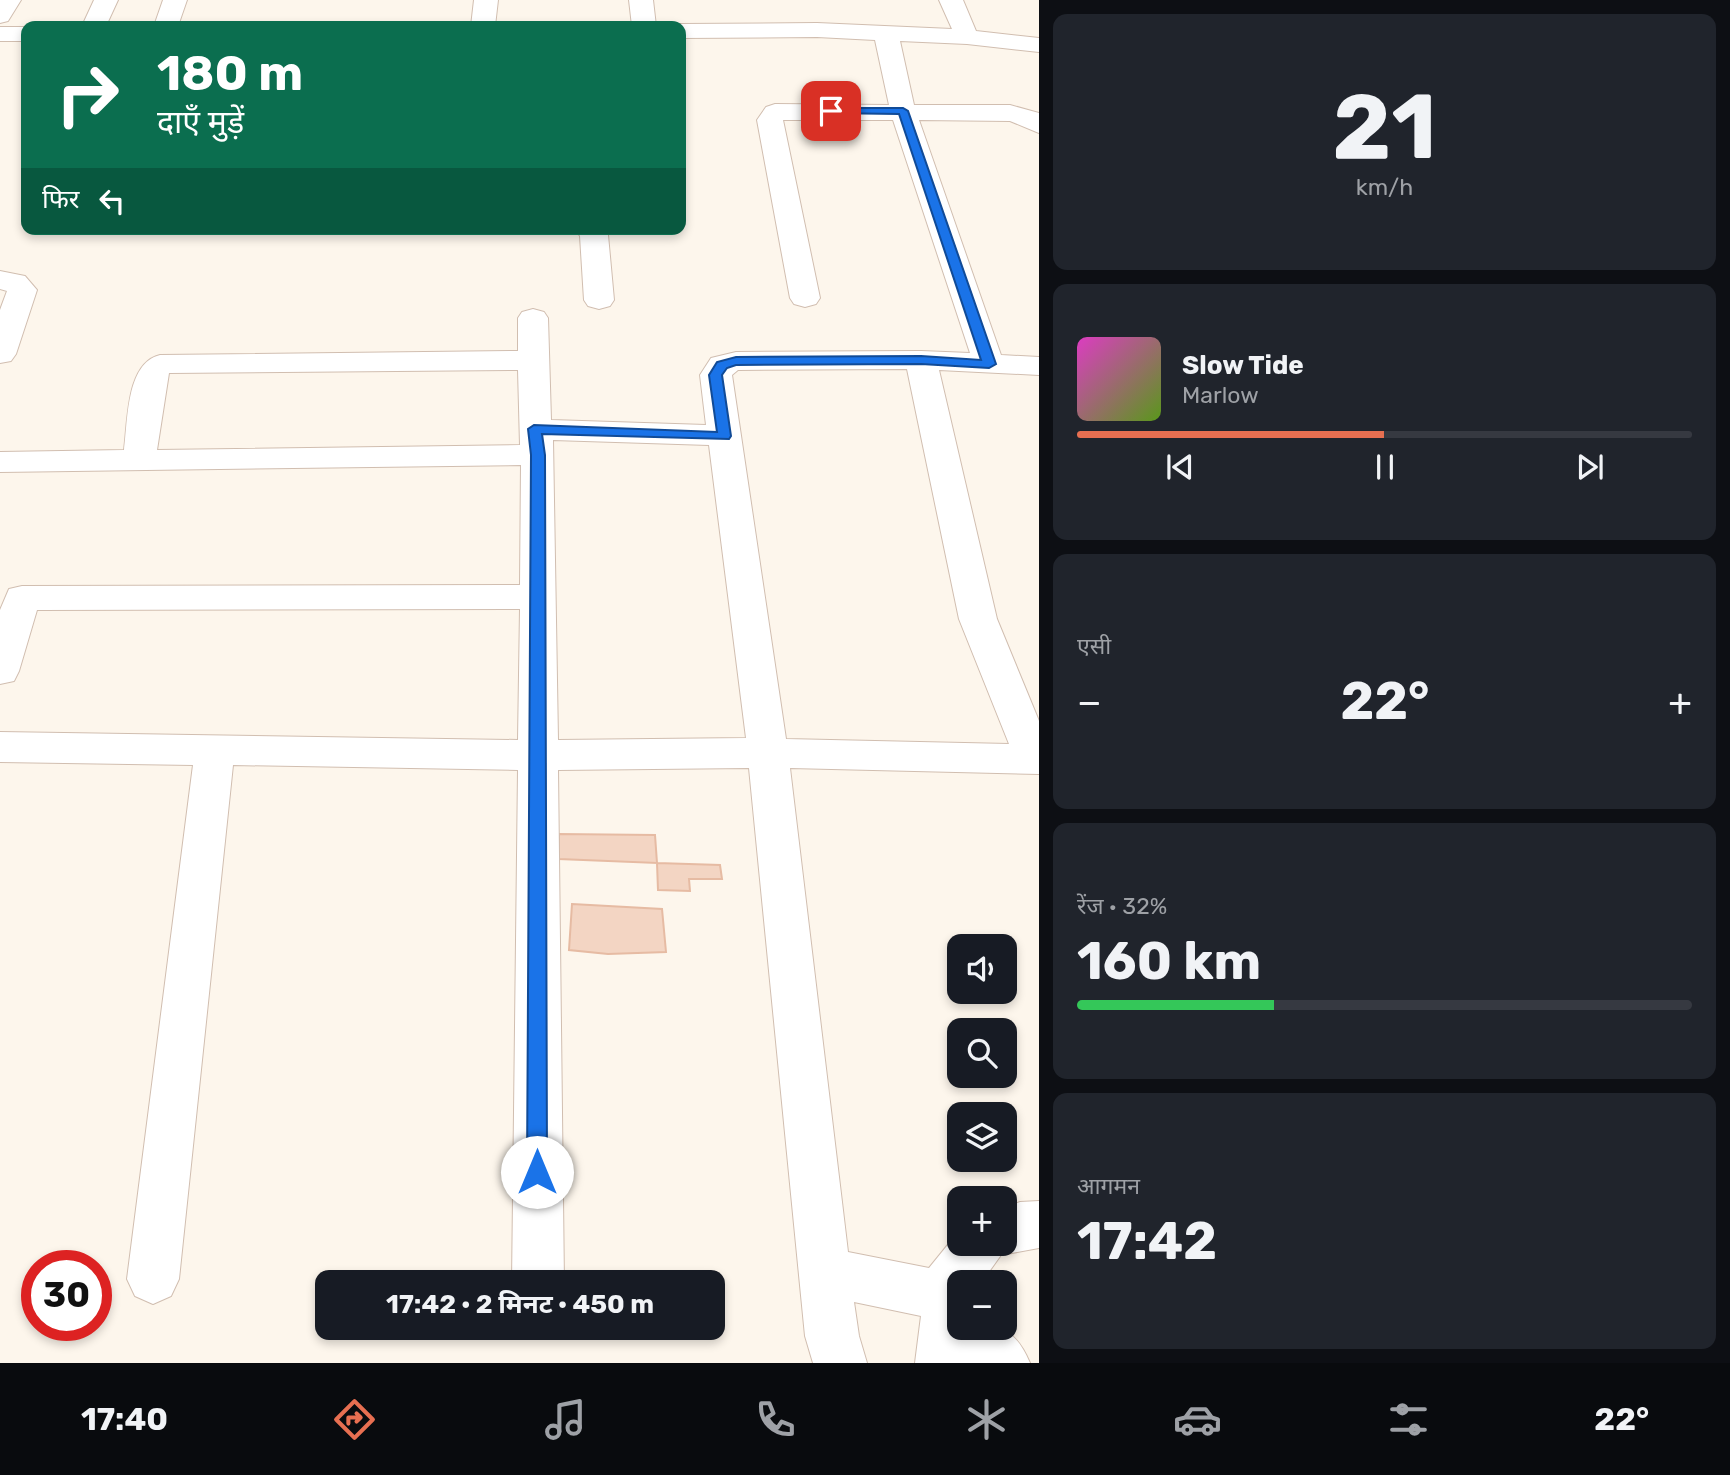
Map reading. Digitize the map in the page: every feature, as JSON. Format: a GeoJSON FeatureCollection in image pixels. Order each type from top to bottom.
{"type":"FeatureCollection","features":[{"type":"Feature","properties":{"kind":"street"},"geometry":{"type":"LineString","coordinates":[[0,16],[9,0]]}},
{"type":"Feature","properties":{"kind":"street"},"geometry":{"type":"LineString","coordinates":[[96,21],[106,0]]}},
{"type":"Feature","properties":{"kind":"street"},"geometry":{"type":"LineString","coordinates":[[168,21],[175,0]]}},
{"type":"Feature","properties":{"kind":"street"},"geometry":{"type":"LineString","coordinates":[[484,21],[486,0]]}},
{"type":"Feature","properties":{"kind":"street"},"geometry":{"type":"LineString","coordinates":[[641,0],[643,21]]}},
{"type":"Feature","properties":{"kind":"street"},"geometry":{"type":"LineString","coordinates":[[951,0],[967,37]]}},
{"type":"Feature","properties":{"kind":"street"},"geometry":{"type":"LineString","coordinates":[[686,31],[813,20],[886,34],[967,37],[1039,46]]}},
{"type":"Feature","properties":{"kind":"street"},"geometry":{"type":"LineString","coordinates":[[0,34],[21,34]]}},
{"type":"Feature","properties":{"kind":"street"},"geometry":{"type":"LineString","coordinates":[[886,34],[903,111],[989,364]]}},
{"type":"Feature","properties":{"kind":"street"},"geometry":{"type":"LineString","coordinates":[[805,298],[771,116],[783,110],[1010,113],[1033,119],[1039,125]]}},
{"type":"Feature","properties":{"kind":"street"},"geometry":{"type":"LineString","coordinates":[[594,235],[599,300]]}},
{"type":"Feature","properties":{"kind":"street"},"geometry":{"type":"LineString","coordinates":[[0,280],[15,282],[22,289],[0,354]]}},
{"type":"Feature","properties":{"kind":"street"},"geometry":{"type":"LineString","coordinates":[[533,318],[538,597],[538,1270]]}},
{"type":"Feature","properties":{"kind":"street"},"geometry":{"type":"LineString","coordinates":[[139,460],[151,375],[160,364],[534,360]]}},
{"type":"Feature","properties":{"kind":"street"},"geometry":{"type":"LineString","coordinates":[[0,747],[536,755],[1034,747],[978,619],[921,360]]}},
{"type":"Feature","properties":{"kind":"street"},"geometry":{"type":"LineString","coordinates":[[840,1363],[832,1336],[768,753],[716,375],[722,365],[736,361],[921,360],[1039,366]]}},
{"type":"Feature","properties":{"kind":"street"},"geometry":{"type":"LineString","coordinates":[[0,462],[139,460],[724,436]]}},
{"type":"Feature","properties":{"kind":"street"},"geometry":{"type":"LineString","coordinates":[[0,671],[11,599],[538,597]]}},
{"type":"Feature","properties":{"kind":"street"},"geometry":{"type":"LineString","coordinates":[[153,1279],[215,749]]}},
{"type":"Feature","properties":{"kind":"street"},"geometry":{"type":"LineString","coordinates":[[1017,1227],[1039,1224]]}},
{"type":"Feature","properties":{"kind":"street"},"geometry":{"type":"LineString","coordinates":[[943,1326],[975,1256]]}},
{"type":"Feature","properties":{"kind":"street"},"geometry":{"type":"LineString","coordinates":[[825,1272],[943,1326],[1003,1363]]}},
{"type":"Feature","properties":{"kind":"building"},"geometry":{"type":"Polygon","coordinates":[[[559,834],[655,835],[657,863],[559,859],[559,834]]]}},
{"type":"Feature","properties":{"kind":"building"},"geometry":{"type":"Polygon","coordinates":[[[657,863],[720,865],[722,879],[689,879],[690,891],[658,890],[657,863]]]}},
{"type":"Feature","properties":{"kind":"building"},"geometry":{"type":"Polygon","coordinates":[[[572,904],[662,909],[666,952],[608,954],[569,950],[572,904]]]}},
{"type":"Feature","properties":{"kind":"route"},"geometry":{"type":"LineString","coordinates":[[537,1172],[538,455],[534,429],[724,436],[716,375],[722,365],[736,361],[921,360],[989,364],[903,111],[831,111]]}}]}
